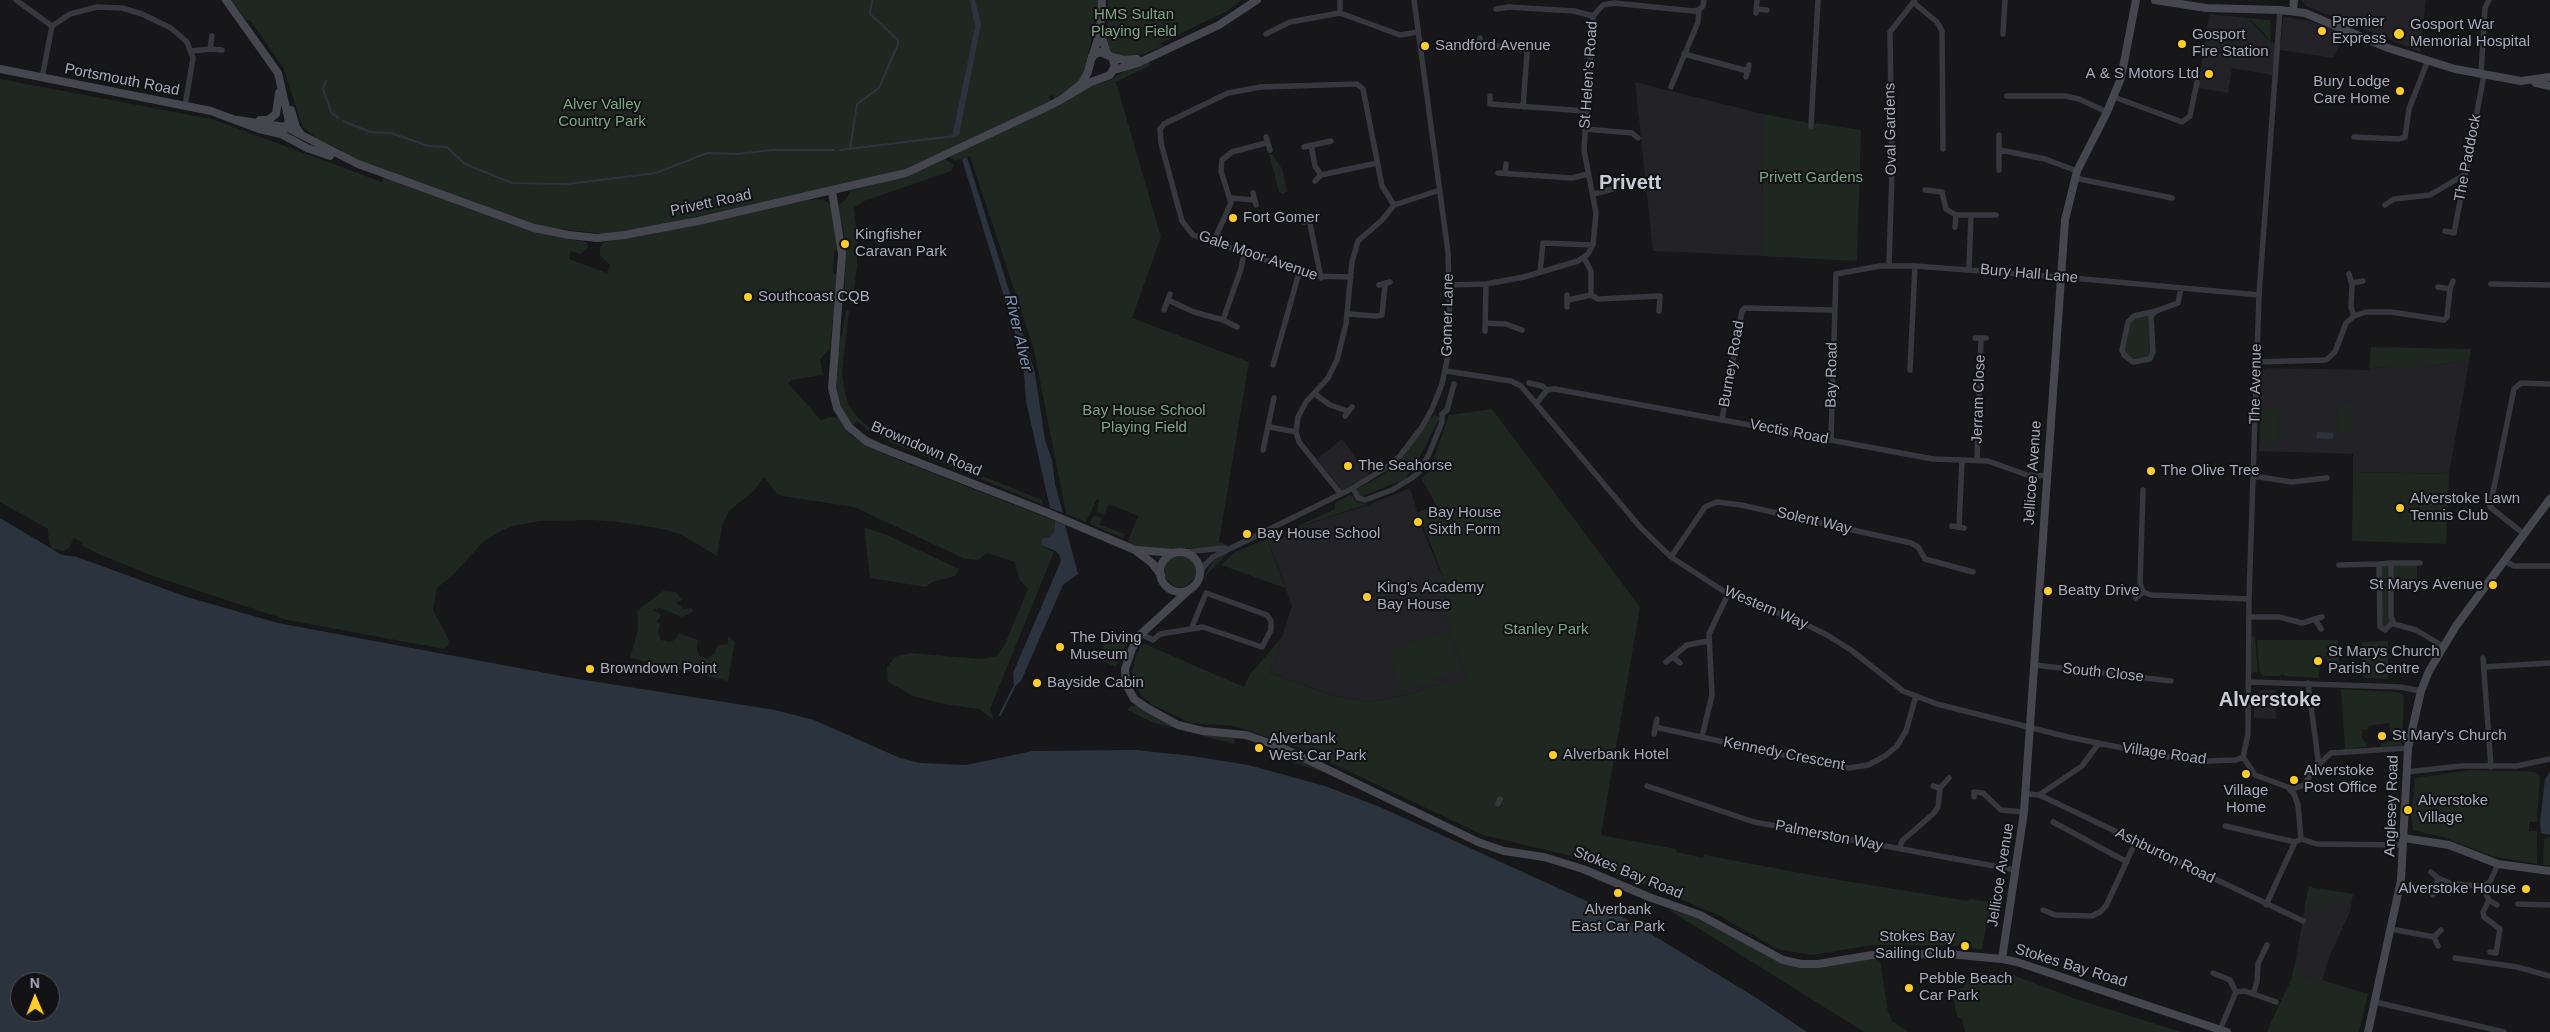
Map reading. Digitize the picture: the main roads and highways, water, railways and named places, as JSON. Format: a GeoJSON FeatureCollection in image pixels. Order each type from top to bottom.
{"type":"FeatureCollection","features":[{"type":"Feature","properties":{"kind":"water"},"geometry":{"type":"Polygon","coordinates":[[[970,0],[975,0],[981,24],[959,135],[952,137],[975,27],[970,0]]]}},
{"type":"Feature","properties":{"kind":"water"},"geometry":{"type":"Polygon","coordinates":[[[967,157],[1035,373],[1045,440],[1052,460],[1055,484],[1063,513],[1050,508],[1026,401],[1023,359],[962,159],[967,157]]]}},
{"type":"Feature","properties":{"kind":"water"},"geometry":{"type":"Polygon","coordinates":[[[2317,432],[2334,433],[2333,439],[2316,438],[2317,432]]]}},
{"type":"Feature","properties":{"kind":"water"},"geometry":{"type":"Polygon","coordinates":[[[0,518],[62,555],[77,557],[187,597],[278,623],[572,678],[775,710],[814,720],[900,758],[920,763],[966,765],[1033,751],[1137,750],[1248,765],[1325,786],[1380,807],[1626,919],[1755,997],[1807,1032],[0,1032],[0,518]]]}},
{"type":"Feature","properties":{"kind":"water"},"geometry":{"type":"Polygon","coordinates":[[[1055,521],[1065,525],[1078,574],[1063,585],[1021,681],[1014,687],[1013,673],[1061,561],[1056,551],[1041,545],[1043,538],[1050,537],[1055,530],[1055,521]]]}},
{"type":"Feature","properties":{"kind":"water"},"geometry":{"type":"Polygon","coordinates":[[[2550,772],[2550,834],[2548,835],[2541,833],[2540,823],[2545,779],[2550,772]]]}},
{"type":"Feature","properties":{"kind":"waterway"},"geometry":{"type":"LineString","coordinates":[[850,149],[857,104],[879,88],[898,44],[898,40],[870,14],[872,0]]}},
{"type":"Feature","properties":{"kind":"waterway"},"geometry":{"type":"LineString","coordinates":[[326,81],[323,89],[331,112],[338,118]]}},
{"type":"Feature","properties":{"kind":"waterway"},"geometry":{"type":"LineString","coordinates":[[343,121],[370,132],[391,133],[429,146],[447,147],[465,164],[512,183],[568,184],[656,173],[707,153],[738,154],[772,150],[834,150]]}},
{"type":"Feature","properties":{"kind":"waterway"},"geometry":{"type":"LineString","coordinates":[[840,150],[955,136]]}},
{"type":"Feature","properties":{"kind":"waterway","name":"River Alver"},"geometry":{"type":"LineString","coordinates":[[1000,715],[1014,687]]}},
{"type":"Feature","properties":{"kind":"place","name":"Premier Express"},"geometry":{"type":"Point","coordinates":[2322,31]}},
{"type":"Feature","properties":{"kind":"place","name":"Gosport War Memorial Hospital"},"geometry":{"type":"Point","coordinates":[2399,34]}},
{"type":"Feature","properties":{"kind":"place","name":"Gosport Fire Station"},"geometry":{"type":"Point","coordinates":[2182,44]}},
{"type":"Feature","properties":{"kind":"place","name":"Sandford Avenue"},"geometry":{"type":"Point","coordinates":[1425,46]}},
{"type":"Feature","properties":{"kind":"place","name":"A & S Motors Ltd"},"geometry":{"type":"Point","coordinates":[2209,74]}},
{"type":"Feature","properties":{"kind":"place","name":"Bury Lodge Care Home"},"geometry":{"type":"Point","coordinates":[2400,91]}},
{"type":"Feature","properties":{"kind":"place","name":"Fort Gomer"},"geometry":{"type":"Point","coordinates":[1233,218]}},
{"type":"Feature","properties":{"kind":"place","name":"Kingfisher Caravan Park"},"geometry":{"type":"Point","coordinates":[845,244]}},
{"type":"Feature","properties":{"kind":"place","name":"Southcoast CQB"},"geometry":{"type":"Point","coordinates":[748,297]}},
{"type":"Feature","properties":{"kind":"place","name":"The Seahorse"},"geometry":{"type":"Point","coordinates":[1348,466]}},
{"type":"Feature","properties":{"kind":"place","name":"The Olive Tree"},"geometry":{"type":"Point","coordinates":[2151,471]}},
{"type":"Feature","properties":{"kind":"place","name":"Alverstoke Lawn Tennis Club"},"geometry":{"type":"Point","coordinates":[2400,508]}},
{"type":"Feature","properties":{"kind":"place","name":"Bay House Sixth Form"},"geometry":{"type":"Point","coordinates":[1418,522]}},
{"type":"Feature","properties":{"kind":"place","name":"Bay House School"},"geometry":{"type":"Point","coordinates":[1247,534]}},
{"type":"Feature","properties":{"kind":"place","name":"St Marys Avenue"},"geometry":{"type":"Point","coordinates":[2493,585]}},
{"type":"Feature","properties":{"kind":"place","name":"Beatty Drive"},"geometry":{"type":"Point","coordinates":[2048,591]}},
{"type":"Feature","properties":{"kind":"place","name":"King's Academy Bay House"},"geometry":{"type":"Point","coordinates":[1367,597]}},
{"type":"Feature","properties":{"kind":"place","name":"The Diving Museum"},"geometry":{"type":"Point","coordinates":[1060,647]}},
{"type":"Feature","properties":{"kind":"place","name":"St Marys Church Parish Centre"},"geometry":{"type":"Point","coordinates":[2318,661]}},
{"type":"Feature","properties":{"kind":"place","name":"Browndown Point"},"geometry":{"type":"Point","coordinates":[590,669]}},
{"type":"Feature","properties":{"kind":"place","name":"Bayside Cabin"},"geometry":{"type":"Point","coordinates":[1037,683]}},
{"type":"Feature","properties":{"kind":"place","name":"St Mary's Church"},"geometry":{"type":"Point","coordinates":[2382,736]}},
{"type":"Feature","properties":{"kind":"place","name":"Alverbank West Car Park"},"geometry":{"type":"Point","coordinates":[1259,748]}},
{"type":"Feature","properties":{"kind":"place","name":"Alverbank Hotel"},"geometry":{"type":"Point","coordinates":[1553,755]}},
{"type":"Feature","properties":{"kind":"place","name":"Village Home"},"geometry":{"type":"Point","coordinates":[2246,774]}},
{"type":"Feature","properties":{"kind":"place","name":"Alverstoke Post Office"},"geometry":{"type":"Point","coordinates":[2294,780]}},
{"type":"Feature","properties":{"kind":"place","name":"Alverstoke Village"},"geometry":{"type":"Point","coordinates":[2408,810]}},
{"type":"Feature","properties":{"kind":"place","name":"Alverstoke House"},"geometry":{"type":"Point","coordinates":[2526,889]}},
{"type":"Feature","properties":{"kind":"place","name":"Alverbank East Car Park"},"geometry":{"type":"Point","coordinates":[1618,893]}},
{"type":"Feature","properties":{"kind":"place","name":"Stokes Bay Sailing Club"},"geometry":{"type":"Point","coordinates":[1965,946]}},
{"type":"Feature","properties":{"kind":"place","name":"Pebble Beach Car Park"},"geometry":{"type":"Point","coordinates":[1909,988]}},
{"type":"Feature","properties":{"kind":"district","name":"Privett"},"geometry":{"type":"Point","coordinates":[1630,183]}},
{"type":"Feature","properties":{"kind":"district","name":"Alverstoke"},"geometry":{"type":"Point","coordinates":[2270,700]}},
{"type":"Feature","properties":{"kind":"park label","name":"HMS Sultan Playing Field"},"geometry":{"type":"Point","coordinates":[1134,24]}},
{"type":"Feature","properties":{"kind":"park label","name":"Alver Valley Country Park"},"geometry":{"type":"Point","coordinates":[602,114]}},
{"type":"Feature","properties":{"kind":"park label","name":"Privett Gardens"},"geometry":{"type":"Point","coordinates":[1811,178]}},
{"type":"Feature","properties":{"kind":"park label","name":"Bay House School Playing Field"},"geometry":{"type":"Point","coordinates":[1144,420]}},
{"type":"Feature","properties":{"kind":"park label","name":"Stanley Park"},"geometry":{"type":"Point","coordinates":[1546,630]}}]}
